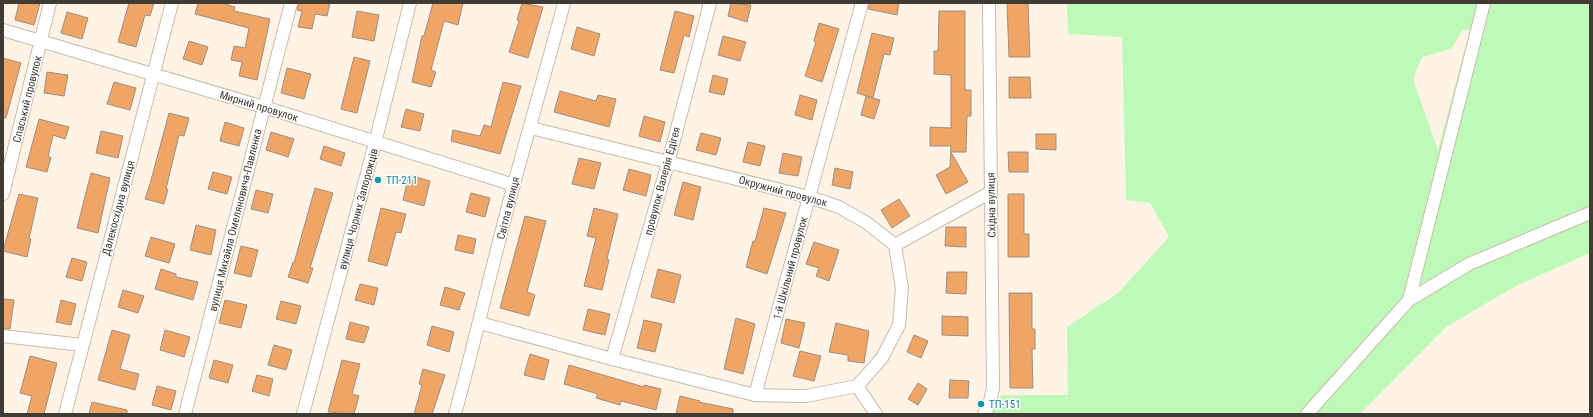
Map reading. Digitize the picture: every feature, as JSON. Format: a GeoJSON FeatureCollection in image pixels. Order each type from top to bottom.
{"type":"FeatureCollection","features":[{"type":"Feature","properties":{"kind":"street","name":"Спаський провулок"},"geometry":{"type":"LineString","coordinates":[[3,194],[50,3]]}},
{"type":"Feature","properties":{"kind":"street","name":"Далекосхідна вулиця"},"geometry":{"type":"LineString","coordinates":[[65,414],[172,3]]}},
{"type":"Feature","properties":{"kind":"street","name":"вулиця Михайла Омеляновича-Павленка"},"geometry":{"type":"LineString","coordinates":[[185,414],[291,3]]}},
{"type":"Feature","properties":{"kind":"street","name":"вулиця Чорних Запорожців"},"geometry":{"type":"LineString","coordinates":[[303,414],[376,142],[410,3]]}},
{"type":"Feature","properties":{"kind":"street","name":"Світла вулиця"},"geometry":{"type":"LineString","coordinates":[[455,414],[480,323],[514,184],[531,128],[564,3]]}},
{"type":"Feature","properties":{"kind":"street","name":"провулок Валерія Едігея"},"geometry":{"type":"LineString","coordinates":[[612,359],[668,163],[710,3]]}},
{"type":"Feature","properties":{"kind":"street","name":"1-й Шкільний провулок"},"geometry":{"type":"LineString","coordinates":[[755,395],[862,3]]}},
{"type":"Feature","properties":{"kind":"street","name":"Східна вулиця"},"geometry":{"type":"LineString","coordinates":[[986,410],[993,388],[989,3]]}},
{"type":"Feature","properties":{"kind":"street"},"geometry":{"type":"LineString","coordinates":[[1409,300],[1484,3]]}},
{"type":"Feature","properties":{"kind":"street","name":"Мирний провулок"},"geometry":{"type":"LineString","coordinates":[[3,30],[264,107],[514,184]]}},
{"type":"Feature","properties":{"kind":"street","name":"Окружний провулок"},"geometry":{"type":"LineString","coordinates":[[531,128],[810,197],[839,207],[867,223],[895,245]]}},
{"type":"Feature","properties":{"kind":"street"},"geometry":{"type":"LineString","coordinates":[[480,323],[612,359],[755,395],[806,396],[857,386],[882,358],[899,325],[902,288],[895,245],[991,192]]}},
{"type":"Feature","properties":{"kind":"street"},"geometry":{"type":"LineString","coordinates":[[1307,414],[1409,300],[1469,264],[1590,213]]}},
{"type":"Feature","properties":{"kind":"street"},"geometry":{"type":"LineString","coordinates":[[3,336],[82,345]]}},
{"type":"Feature","properties":{"kind":"street"},"geometry":{"type":"LineString","coordinates":[[857,386],[876,414]]}},
{"type":"Feature","properties":{"kind":"green space"},"geometry":{"type":"Polygon","coordinates":[[[1067,3],[1590,3],[1590,253],[1516,286],[1446,327],[1360,414],[992,414],[1001,395],[1068,395],[1067,327],[1118,293],[1169,237],[1150,203],[1126,200],[1122,37],[1068,34],[1067,3]],[[1463,30],[1451,49],[1422,57],[1413,79],[1438,150],[1470,30],[1463,30]]]}},
{"type":"Feature","properties":{"kind":"building"},"geometry":{"type":"Polygon","coordinates":[[[19,3],[40,3],[34,25],[15,20],[19,3]]]}},
{"type":"Feature","properties":{"kind":"building"},"geometry":{"type":"Polygon","coordinates":[[[129,3],[154,3],[150,16],[145,15],[136,47],[118,42],[129,3]]]}},
{"type":"Feature","properties":{"kind":"building"},"geometry":{"type":"Polygon","coordinates":[[[198,3],[221,3],[235,7],[234,11],[270,19],[257,80],[239,76],[242,62],[231,60],[234,46],[245,48],[249,28],[195,14],[198,3]]]}},
{"type":"Feature","properties":{"kind":"building"},"geometry":{"type":"Polygon","coordinates":[[[298,3],[330,3],[327,16],[315,14],[312,29],[298,27],[302,11],[297,10],[298,3]]]}},
{"type":"Feature","properties":{"kind":"building"},"geometry":{"type":"Polygon","coordinates":[[[433,3],[463,3],[458,25],[444,21],[431,70],[436,72],[431,87],[412,82],[422,36],[424,36],[433,3]]]}},
{"type":"Feature","properties":{"kind":"building"},"geometry":{"type":"Polygon","coordinates":[[[522,3],[543,7],[528,58],[509,52],[519,21],[517,20],[522,3]]]}},
{"type":"Feature","properties":{"kind":"building"},"geometry":{"type":"Polygon","coordinates":[[[731,3],[751,5],[747,22],[728,16],[731,3]]]}},
{"type":"Feature","properties":{"kind":"building"},"geometry":{"type":"Polygon","coordinates":[[[869,3],[899,3],[897,15],[868,9],[869,3]]]}},
{"type":"Feature","properties":{"kind":"building"},"geometry":{"type":"Polygon","coordinates":[[[1007,3],[1028,3],[1030,57],[1009,57],[1007,3]]]}},
{"type":"Feature","properties":{"kind":"building"},"geometry":{"type":"Polygon","coordinates":[[[357,11],[379,15],[374,41],[352,37],[357,11]]]}},
{"type":"Feature","properties":{"kind":"building"},"geometry":{"type":"Polygon","coordinates":[[[675,11],[694,16],[689,37],[684,35],[674,73],[660,70],[675,11]]]}},
{"type":"Feature","properties":{"kind":"building"},"geometry":{"type":"Polygon","coordinates":[[[939,11],[965,11],[965,90],[971,90],[971,116],[967,116],[966,152],[951,152],[968,182],[946,194],[936,175],[950,167],[951,146],[930,146],[930,127],[951,128],[951,75],[934,74],[934,51],[938,51],[939,11]]]}},
{"type":"Feature","properties":{"kind":"building"},"geometry":{"type":"Polygon","coordinates":[[[67,12],[88,18],[82,39],[61,33],[67,12]]]}},
{"type":"Feature","properties":{"kind":"building"},"geometry":{"type":"Polygon","coordinates":[[[819,23],[839,29],[822,82],[805,76],[816,42],[814,41],[819,23]]]}},
{"type":"Feature","properties":{"kind":"building"},"geometry":{"type":"Polygon","coordinates":[[[577,27],[600,34],[594,56],[571,49],[577,27]]]}},
{"type":"Feature","properties":{"kind":"building"},"geometry":{"type":"Polygon","coordinates":[[[872,33],[894,38],[890,55],[884,54],[873,98],[857,93],[872,33]]]}},
{"type":"Feature","properties":{"kind":"building"},"geometry":{"type":"Polygon","coordinates":[[[723,36],[746,42],[740,61],[718,55],[723,36]]]}},
{"type":"Feature","properties":{"kind":"building"},"geometry":{"type":"Polygon","coordinates":[[[189,41],[208,47],[202,65],[183,59],[189,41]]]}},
{"type":"Feature","properties":{"kind":"building"},"geometry":{"type":"Polygon","coordinates":[[[354,57],[370,61],[357,113],[341,109],[354,57]]]}},
{"type":"Feature","properties":{"kind":"building"},"geometry":{"type":"Polygon","coordinates":[[[3,58],[21,63],[6,118],[3,118],[3,58]]]}},
{"type":"Feature","properties":{"kind":"building"},"geometry":{"type":"Polygon","coordinates":[[[287,68],[311,74],[304,99],[281,93],[287,68]]]}},
{"type":"Feature","properties":{"kind":"building"},"geometry":{"type":"Polygon","coordinates":[[[47,72],[68,75],[64,96],[44,93],[47,72]]]}},
{"type":"Feature","properties":{"kind":"building"},"geometry":{"type":"Polygon","coordinates":[[[713,75],[728,79],[724,95],[709,92],[713,75]]]}},
{"type":"Feature","properties":{"kind":"building"},"geometry":{"type":"Polygon","coordinates":[[[1009,77],[1030,77],[1031,98],[1009,98],[1009,77]]]}},
{"type":"Feature","properties":{"kind":"building"},"geometry":{"type":"Polygon","coordinates":[[[114,82],[136,88],[130,110],[107,104],[114,82]]]}},
{"type":"Feature","properties":{"kind":"building"},"geometry":{"type":"Polygon","coordinates":[[[503,82],[521,86],[500,154],[451,141],[453,130],[480,136],[484,125],[491,127],[503,82]]]}},
{"type":"Feature","properties":{"kind":"building"},"geometry":{"type":"Polygon","coordinates":[[[560,91],[596,101],[598,95],[616,99],[609,127],[554,112],[560,91]]]}},
{"type":"Feature","properties":{"kind":"building"},"geometry":{"type":"Polygon","coordinates":[[[800,95],[817,100],[812,120],[795,115],[800,95]]]}},
{"type":"Feature","properties":{"kind":"building"},"geometry":{"type":"Polygon","coordinates":[[[866,96],[880,100],[874,119],[861,115],[866,96]]]}},
{"type":"Feature","properties":{"kind":"building"},"geometry":{"type":"Polygon","coordinates":[[[406,109],[424,114],[420,131],[401,127],[406,109]]]}},
{"type":"Feature","properties":{"kind":"building"},"geometry":{"type":"Polygon","coordinates":[[[169,113],[189,118],[184,136],[179,135],[166,189],[168,189],[164,204],[145,199],[169,113]]]}},
{"type":"Feature","properties":{"kind":"building"},"geometry":{"type":"Polygon","coordinates":[[[644,116],[665,122],[660,142],[639,136],[644,116]]]}},
{"type":"Feature","properties":{"kind":"building"},"geometry":{"type":"Polygon","coordinates":[[[39,119],[69,127],[65,139],[53,135],[48,157],[51,157],[47,172],[26,167],[39,119]]]}},
{"type":"Feature","properties":{"kind":"building"},"geometry":{"type":"Polygon","coordinates":[[[225,122],[244,128],[239,146],[220,141],[225,122]]]}},
{"type":"Feature","properties":{"kind":"building"},"geometry":{"type":"Polygon","coordinates":[[[101,131],[123,136],[118,158],[96,153],[101,131]]]}},
{"type":"Feature","properties":{"kind":"building"},"geometry":{"type":"Polygon","coordinates":[[[271,132],[294,139],[288,157],[266,150],[271,132]]]}},
{"type":"Feature","properties":{"kind":"building"},"geometry":{"type":"Polygon","coordinates":[[[701,133],[721,138],[716,155],[696,150],[701,133]]]}},
{"type":"Feature","properties":{"kind":"building"},"geometry":{"type":"Polygon","coordinates":[[[1036,134],[1056,134],[1056,150],[1036,149],[1036,134]]]}},
{"type":"Feature","properties":{"kind":"building"},"geometry":{"type":"Polygon","coordinates":[[[748,142],[765,146],[760,166],[743,162],[748,142]]]}},
{"type":"Feature","properties":{"kind":"building"},"geometry":{"type":"Polygon","coordinates":[[[324,146],[345,153],[341,166],[320,159],[324,146]]]}},
{"type":"Feature","properties":{"kind":"building"},"geometry":{"type":"Polygon","coordinates":[[[1008,152],[1028,152],[1028,172],[1009,172],[1008,152]]]}},
{"type":"Feature","properties":{"kind":"building"},"geometry":{"type":"Polygon","coordinates":[[[783,153],[802,157],[798,176],[779,173],[783,153]]]}},
{"type":"Feature","properties":{"kind":"building"},"geometry":{"type":"Polygon","coordinates":[[[579,158],[601,163],[594,189],[572,184],[579,158]]]}},
{"type":"Feature","properties":{"kind":"building"},"geometry":{"type":"Polygon","coordinates":[[[835,168],[853,172],[850,189],[832,185],[835,168]]]}},
{"type":"Feature","properties":{"kind":"building"},"geometry":{"type":"Polygon","coordinates":[[[629,169],[651,175],[646,196],[623,190],[629,169]]]}},
{"type":"Feature","properties":{"kind":"building"},"geometry":{"type":"Polygon","coordinates":[[[213,172],[232,177],[227,194],[208,189],[213,172]]]}},
{"type":"Feature","properties":{"kind":"building"},"geometry":{"type":"Polygon","coordinates":[[[91,173],[110,178],[98,233],[77,228],[91,173]]]}},
{"type":"Feature","properties":{"kind":"building"},"geometry":{"type":"Polygon","coordinates":[[[409,175],[430,181],[424,206],[403,200],[409,175]]]}},
{"type":"Feature","properties":{"kind":"building"},"geometry":{"type":"Polygon","coordinates":[[[683,182],[701,187],[693,220],[674,215],[683,182]]]}},
{"type":"Feature","properties":{"kind":"building"},"geometry":{"type":"Polygon","coordinates":[[[315,188],[333,193],[310,268],[313,268],[308,283],[288,277],[293,262],[294,263],[315,188]]]}},
{"type":"Feature","properties":{"kind":"building"},"geometry":{"type":"Polygon","coordinates":[[[256,190],[273,194],[268,213],[251,209],[256,190]]]}},
{"type":"Feature","properties":{"kind":"building"},"geometry":{"type":"Polygon","coordinates":[[[471,193],[490,198],[485,217],[466,212],[471,193]]]}},
{"type":"Feature","properties":{"kind":"building"},"geometry":{"type":"Polygon","coordinates":[[[19,194],[38,198],[29,239],[31,239],[27,257],[3,251],[19,194]]]}},
{"type":"Feature","properties":{"kind":"building"},"geometry":{"type":"Polygon","coordinates":[[[1008,194],[1024,194],[1024,234],[1029,234],[1029,257],[1008,257],[1008,194]]]}},
{"type":"Feature","properties":{"kind":"building"},"geometry":{"type":"Polygon","coordinates":[[[899,199],[910,216],[892,228],[881,210],[899,199]]]}},
{"type":"Feature","properties":{"kind":"building"},"geometry":{"type":"Polygon","coordinates":[[[381,208],[406,214],[401,233],[396,232],[387,266],[368,261],[381,208]]]}},
{"type":"Feature","properties":{"kind":"building"},"geometry":{"type":"Polygon","coordinates":[[[594,208],[618,214],[607,259],[609,260],[602,290],[584,286],[596,238],[587,236],[594,208]]]}},
{"type":"Feature","properties":{"kind":"building"},"geometry":{"type":"Polygon","coordinates":[[[764,208],[786,213],[767,274],[746,267],[764,208]]]}},
{"type":"Feature","properties":{"kind":"building"},"geometry":{"type":"Polygon","coordinates":[[[525,216],[546,221],[527,292],[535,295],[529,316],[500,308],[525,216]]]}},
{"type":"Feature","properties":{"kind":"building"},"geometry":{"type":"Polygon","coordinates":[[[196,225],[216,230],[211,255],[190,250],[196,225]]]}},
{"type":"Feature","properties":{"kind":"building"},"geometry":{"type":"Polygon","coordinates":[[[946,227],[966,227],[966,247],[945,246],[946,227]]]}},
{"type":"Feature","properties":{"kind":"building"},"geometry":{"type":"Polygon","coordinates":[[[458,235],[476,239],[473,254],[455,250],[458,235]]]}},
{"type":"Feature","properties":{"kind":"building"},"geometry":{"type":"Polygon","coordinates":[[[151,237],[175,244],[169,263],[145,256],[151,237]]]}},
{"type":"Feature","properties":{"kind":"building"},"geometry":{"type":"Polygon","coordinates":[[[814,242],[839,250],[829,281],[816,276],[819,268],[806,264],[814,242]]]}},
{"type":"Feature","properties":{"kind":"building"},"geometry":{"type":"Polygon","coordinates":[[[241,246],[258,250],[251,277],[234,273],[241,246]]]}},
{"type":"Feature","properties":{"kind":"building"},"geometry":{"type":"Polygon","coordinates":[[[72,258],[87,262],[82,281],[66,277],[72,258]]]}},
{"type":"Feature","properties":{"kind":"building"},"geometry":{"type":"Polygon","coordinates":[[[161,269],[176,274],[176,277],[198,282],[193,300],[155,289],[161,269]]]}},
{"type":"Feature","properties":{"kind":"building"},"geometry":{"type":"Polygon","coordinates":[[[658,269],[681,275],[674,303],[651,297],[658,269]]]}},
{"type":"Feature","properties":{"kind":"building"},"geometry":{"type":"Polygon","coordinates":[[[947,272],[967,272],[966,294],[946,293],[947,272]]]}},
{"type":"Feature","properties":{"kind":"building"},"geometry":{"type":"Polygon","coordinates":[[[360,284],[378,288],[374,305],[355,300],[360,284]]]}},
{"type":"Feature","properties":{"kind":"building"},"geometry":{"type":"Polygon","coordinates":[[[445,287],[465,293],[459,310],[440,305],[445,287]]]}},
{"type":"Feature","properties":{"kind":"building"},"geometry":{"type":"Polygon","coordinates":[[[123,290],[144,296],[138,313],[118,307],[123,290]]]}},
{"type":"Feature","properties":{"kind":"building"},"geometry":{"type":"Polygon","coordinates":[[[1009,293],[1032,293],[1032,329],[1035,329],[1035,349],[1032,349],[1033,388],[1010,388],[1009,293]]]}},
{"type":"Feature","properties":{"kind":"building"},"geometry":{"type":"Polygon","coordinates":[[[3,299],[14,300],[10,329],[3,329],[3,299]]]}},
{"type":"Feature","properties":{"kind":"building"},"geometry":{"type":"Polygon","coordinates":[[[61,300],[76,304],[71,325],[56,322],[61,300]]]}},
{"type":"Feature","properties":{"kind":"building"},"geometry":{"type":"Polygon","coordinates":[[[225,300],[247,305],[241,328],[219,323],[225,300]]]}},
{"type":"Feature","properties":{"kind":"building"},"geometry":{"type":"Polygon","coordinates":[[[281,301],[301,306],[296,324],[276,319],[281,301]]]}},
{"type":"Feature","properties":{"kind":"building"},"geometry":{"type":"Polygon","coordinates":[[[588,309],[610,314],[605,335],[583,330],[588,309]]]}},
{"type":"Feature","properties":{"kind":"building"},"geometry":{"type":"Polygon","coordinates":[[[942,316],[968,317],[968,336],[942,335],[942,316]]]}},
{"type":"Feature","properties":{"kind":"building"},"geometry":{"type":"Polygon","coordinates":[[[736,318],[755,324],[743,374],[724,369],[736,318]]]}},
{"type":"Feature","properties":{"kind":"building"},"geometry":{"type":"Polygon","coordinates":[[[786,319],[805,323],[799,348],[781,343],[786,319]]]}},
{"type":"Feature","properties":{"kind":"building"},"geometry":{"type":"Polygon","coordinates":[[[644,320],[662,324],[655,352],[637,348],[644,320]]]}},
{"type":"Feature","properties":{"kind":"building"},"geometry":{"type":"Polygon","coordinates":[[[350,322],[369,327],[364,343],[346,339],[350,322]]]}},
{"type":"Feature","properties":{"kind":"building"},"geometry":{"type":"Polygon","coordinates":[[[836,323],[869,331],[864,363],[848,361],[848,355],[829,352],[836,323]]]}},
{"type":"Feature","properties":{"kind":"building"},"geometry":{"type":"Polygon","coordinates":[[[432,326],[454,332],[449,352],[427,345],[432,326]]]}},
{"type":"Feature","properties":{"kind":"building"},"geometry":{"type":"Polygon","coordinates":[[[112,330],[130,335],[120,369],[139,374],[135,390],[98,380],[112,330]]]}},
{"type":"Feature","properties":{"kind":"building"},"geometry":{"type":"Polygon","coordinates":[[[165,330],[190,337],[184,357],[160,350],[165,330]]]}},
{"type":"Feature","properties":{"kind":"building"},"geometry":{"type":"Polygon","coordinates":[[[914,335],[928,341],[921,358],[907,352],[914,335]]]}},
{"type":"Feature","properties":{"kind":"building"},"geometry":{"type":"Polygon","coordinates":[[[274,345],[292,350],[286,370],[268,365],[274,345]]]}},
{"type":"Feature","properties":{"kind":"building"},"geometry":{"type":"Polygon","coordinates":[[[800,351],[821,356],[814,381],[793,376],[800,351]]]}},
{"type":"Feature","properties":{"kind":"building"},"geometry":{"type":"Polygon","coordinates":[[[530,354],[549,360],[544,380],[524,375],[530,354]]]}},
{"type":"Feature","properties":{"kind":"building"},"geometry":{"type":"Polygon","coordinates":[[[30,356],[57,363],[44,414],[27,414],[32,396],[20,393],[30,356]]]}},
{"type":"Feature","properties":{"kind":"building"},"geometry":{"type":"Polygon","coordinates":[[[214,360],[233,365],[228,383],[209,378],[214,360]]]}},
{"type":"Feature","properties":{"kind":"building"},"geometry":{"type":"Polygon","coordinates":[[[342,360],[360,364],[352,394],[359,396],[354,414],[328,412],[342,360]]]}},
{"type":"Feature","properties":{"kind":"building"},"geometry":{"type":"Polygon","coordinates":[[[569,365],[644,387],[644,385],[661,389],[656,410],[621,401],[620,405],[596,398],[598,394],[564,384],[569,365]]]}},
{"type":"Feature","properties":{"kind":"building"},"geometry":{"type":"Polygon","coordinates":[[[423,369],[445,375],[432,414],[414,414],[422,385],[419,384],[423,369]]]}},
{"type":"Feature","properties":{"kind":"building"},"geometry":{"type":"Polygon","coordinates":[[[257,375],[273,379],[269,396],[252,391],[257,375]]]}},
{"type":"Feature","properties":{"kind":"building"},"geometry":{"type":"Polygon","coordinates":[[[950,380],[969,381],[968,398],[949,398],[950,380]]]}},
{"type":"Feature","properties":{"kind":"building"},"geometry":{"type":"Polygon","coordinates":[[[918,383],[927,389],[918,405],[908,399],[918,383]]]}},
{"type":"Feature","properties":{"kind":"building"},"geometry":{"type":"Polygon","coordinates":[[[157,386],[176,391],[171,410],[152,405],[157,386]]]}},
{"type":"Feature","properties":{"kind":"building"},"geometry":{"type":"Polygon","coordinates":[[[680,396],[700,401],[699,402],[733,409],[733,414],[676,414],[680,396]]]}},
{"type":"Feature","properties":{"kind":"building"},"geometry":{"type":"Polygon","coordinates":[[[92,402],[127,410],[127,414],[89,414],[92,402]]]}},
{"type":"Feature","properties":{"kind":"place","name":"ТП-211"},"geometry":{"type":"Point","coordinates":[378,180]}},
{"type":"Feature","properties":{"kind":"place","name":"ТП-151"},"geometry":{"type":"Point","coordinates":[981,404]}}]}
